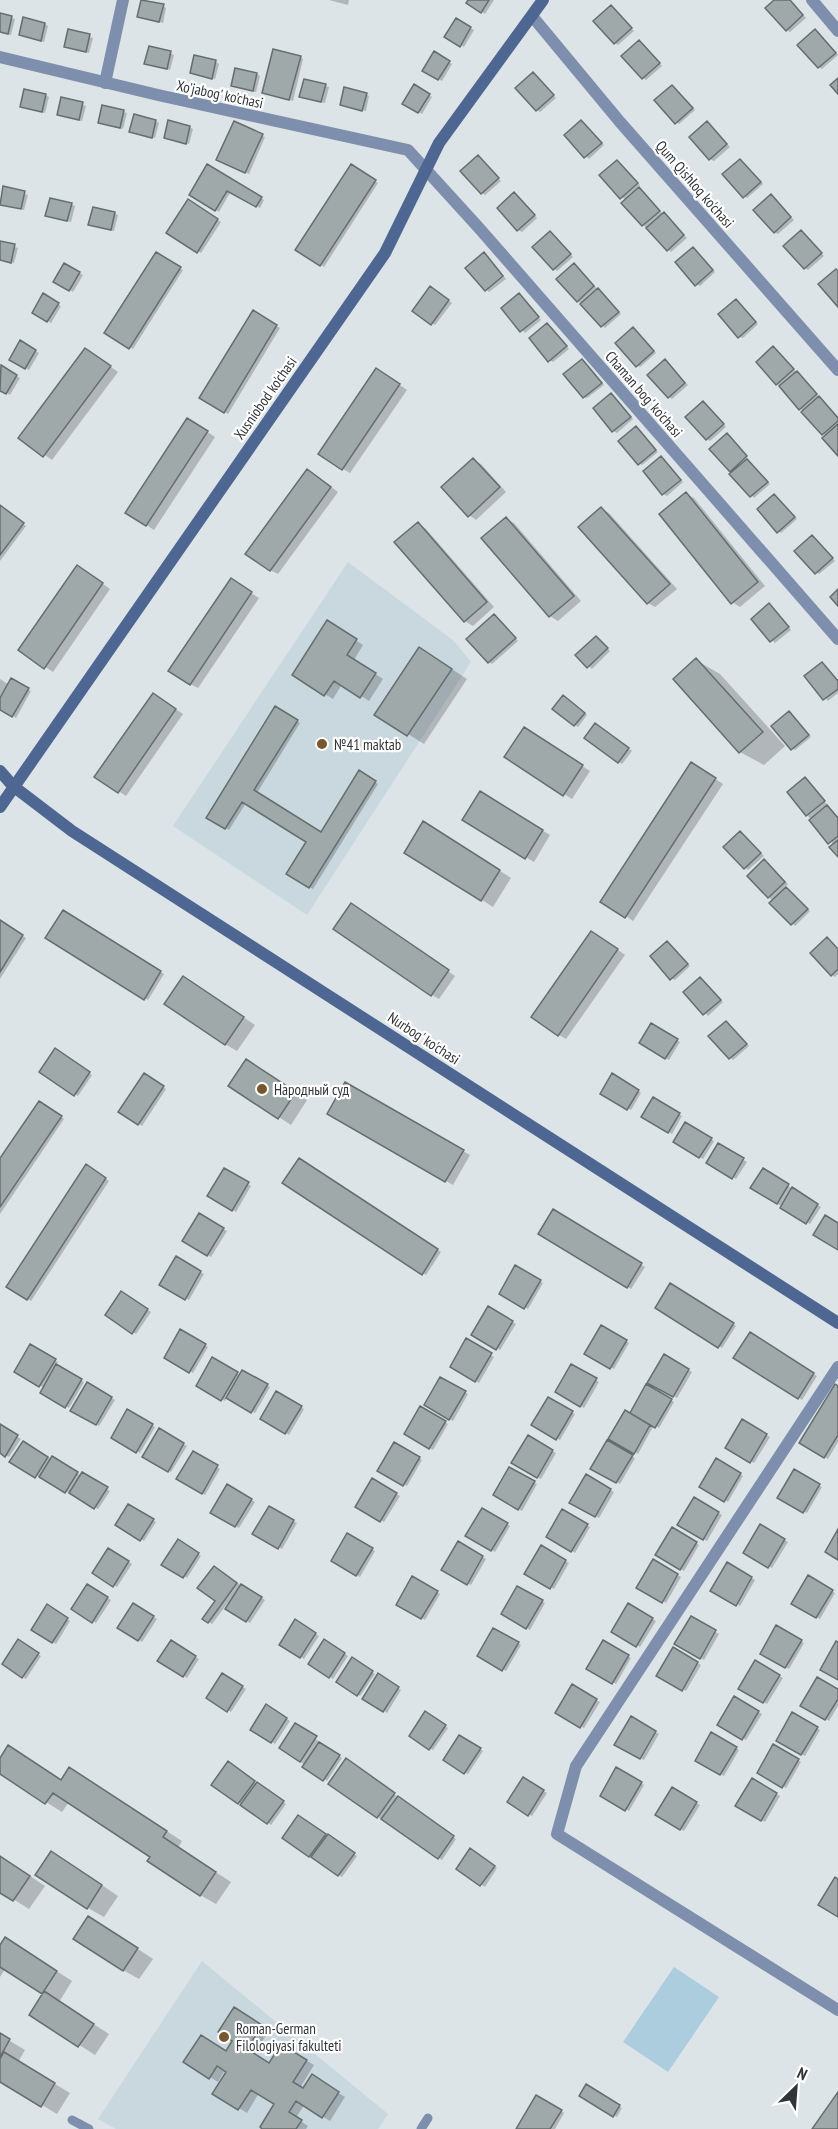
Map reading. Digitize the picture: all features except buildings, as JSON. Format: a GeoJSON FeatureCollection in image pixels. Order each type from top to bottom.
{"type":"FeatureCollection","features":[{"type":"Feature","properties":{"kind":"street"},"geometry":{"type":"LineString","coordinates":[[105,83],[123,0]]}},
{"type":"Feature","properties":{"kind":"street","name":"Xusniobod ko'chasi"},"geometry":{"type":"LineString","coordinates":[[0,807],[385,253],[439,143],[543,0]]}},
{"type":"Feature","properties":{"kind":"street"},"geometry":{"type":"LineString","coordinates":[[812,0],[838,31]]}},
{"type":"Feature","properties":{"kind":"street","name":"Qum Qishloq ko'chasi"},"geometry":{"type":"LineString","coordinates":[[532,16],[621,122],[838,370]]}},
{"type":"Feature","properties":{"kind":"street","name":"Xo'jabog' ko'chasi"},"geometry":{"type":"LineString","coordinates":[[0,57],[105,83],[408,150],[427,170]]}},
{"type":"Feature","properties":{"kind":"street","name":"Chaman bog' ko'chasi"},"geometry":{"type":"LineString","coordinates":[[427,170],[838,639]]}},
{"type":"Feature","properties":{"kind":"street","name":"Nurbog' ko'chasi"},"geometry":{"type":"LineString","coordinates":[[0,771],[13,786],[72,831],[838,1323]]}},
{"type":"Feature","properties":{"kind":"street"},"geometry":{"type":"LineString","coordinates":[[838,1368],[576,1766],[557,1834],[838,2010]]}},
{"type":"Feature","properties":{"kind":"lane"},"geometry":{"type":"LineString","coordinates":[[421,2129],[428,2118]]}},
{"type":"Feature","properties":{"kind":"lane"},"geometry":{"type":"LineString","coordinates":[[72,2120],[89,2129]]}},
{"type":"Feature","properties":{"kind":"shaded area","name":"№41 maktab"},"geometry":{"type":"Polygon","coordinates":[[[348,562],[454,641],[471,662],[307,915],[173,826],[348,562]]]}},
{"type":"Feature","properties":{"kind":"shaded area","name":"Roman-German Filologiyasi fakulteti"},"geometry":{"type":"Polygon","coordinates":[[[202,1961],[388,2114],[378,2129],[116,2129],[98,2119],[202,1961]]]}},
{"type":"Feature","properties":{"kind":"shaded area"},"geometry":{"type":"Polygon","coordinates":[[[674,1967],[719,1997],[668,2072],[623,2042],[674,1967]]]}},
{"type":"Feature","properties":{"kind":"place","name":"№41 maktab"},"geometry":{"type":"Point","coordinates":[322,744]}},
{"type":"Feature","properties":{"kind":"place","name":"Народный суд"},"geometry":{"type":"Point","coordinates":[262,1089]}},
{"type":"Feature","properties":{"kind":"place","name":"Roman-German Filologiyasi fakulteti"},"geometry":{"type":"Point","coordinates":[224,2037]}}]}
